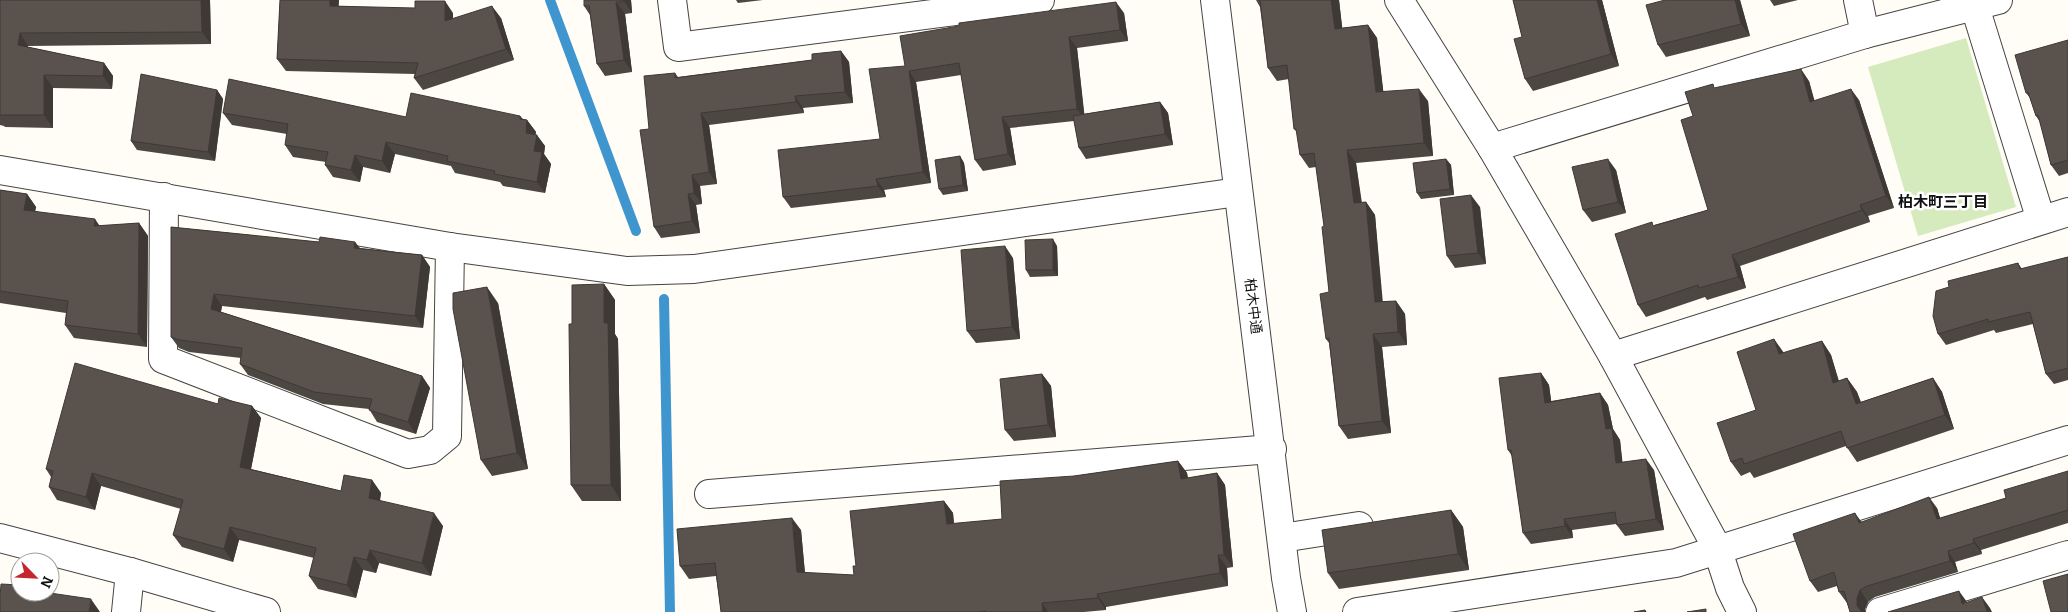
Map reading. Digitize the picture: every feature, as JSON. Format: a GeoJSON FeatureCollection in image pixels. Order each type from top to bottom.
{"type":"FeatureCollection","features":[{"type":"Feature","properties":{"kind":"street"},"geometry":{"type":"LineString","coordinates":[[672,0],[678,47],[1040,0]]}},
{"type":"Feature","properties":{"kind":"street","name":"柏木中通"},"geometry":{"type":"LineString","coordinates":[[1214,0],[1292,612]]}},
{"type":"Feature","properties":{"kind":"street"},"geometry":{"type":"LineString","coordinates":[[1399,0],[1492,148],[1613,356],[1717,548],[1730,588],[1742,612]]}},
{"type":"Feature","properties":{"kind":"street"},"geometry":{"type":"LineString","coordinates":[[1858,0],[1865,34]]}},
{"type":"Feature","properties":{"kind":"street"},"geometry":{"type":"LineString","coordinates":[[1492,148],[1865,34],[1987,3],[2041,220]]}},
{"type":"Feature","properties":{"kind":"street"},"geometry":{"type":"LineString","coordinates":[[0,170],[450,247],[627,271],[694,269],[1238,192]]}},
{"type":"Feature","properties":{"kind":"street"},"geometry":{"type":"LineString","coordinates":[[164,197],[163,359],[408,454],[430,450],[447,436],[450,247]]}},
{"type":"Feature","properties":{"kind":"street"},"geometry":{"type":"LineString","coordinates":[[1613,356],[2068,212]]}},
{"type":"Feature","properties":{"kind":"street"},"geometry":{"type":"LineString","coordinates":[[1357,612],[1676,563],[1717,548],[2068,440]]}},
{"type":"Feature","properties":{"kind":"street"},"geometry":{"type":"LineString","coordinates":[[709,494],[1272,449]]}},
{"type":"Feature","properties":{"kind":"street"},"geometry":{"type":"LineString","coordinates":[[1282,538],[1385,522]]}},
{"type":"Feature","properties":{"kind":"street"},"geometry":{"type":"LineString","coordinates":[[0,538],[130,572],[266,612]]}},
{"type":"Feature","properties":{"kind":"street"},"geometry":{"type":"LineString","coordinates":[[1880,612],[2068,555]]}},
{"type":"Feature","properties":{"kind":"street"},"geometry":{"type":"LineString","coordinates":[[126,612],[130,572]]}},
{"type":"Feature","properties":{"kind":"green space"},"geometry":{"type":"Polygon","coordinates":[[[1966,38],[2016,207],[1918,236],[1868,67],[1966,38]]]}},
{"type":"Feature","properties":{"kind":"building"},"geometry":{"type":"Polygon","coordinates":[[[0,0],[201,0],[202,32],[20,33],[18,45],[104,63],[103,76],[44,75],[44,115],[0,115],[0,0]]]}},
{"type":"Feature","properties":{"kind":"building"},"geometry":{"type":"Polygon","coordinates":[[[280,0],[330,0],[330,6],[415,8],[415,1],[445,1],[445,21],[492,6],[506,49],[414,78],[418,63],[277,59],[280,0]]]}},
{"type":"Feature","properties":{"kind":"building"},"geometry":{"type":"Polygon","coordinates":[[[584,0],[624,0],[616,2],[624,60],[597,64],[589,5],[584,6],[584,0]]]}},
{"type":"Feature","properties":{"kind":"building"},"geometry":{"type":"Polygon","coordinates":[[[1260,0],[1331,0],[1335,29],[1368,25],[1376,92],[1419,89],[1424,143],[1347,150],[1354,203],[1366,202],[1375,302],[1396,301],[1398,332],[1373,334],[1382,421],[1339,426],[1329,338],[1326,339],[1320,294],[1329,292],[1322,227],[1324,226],[1314,153],[1300,155],[1296,129],[1294,129],[1287,65],[1268,68],[1260,0]]]}},
{"type":"Feature","properties":{"kind":"building"},"geometry":{"type":"Polygon","coordinates":[[[1513,0],[1597,0],[1611,54],[1525,79],[1514,39],[1522,37],[1513,0]]]}},
{"type":"Feature","properties":{"kind":"building"},"geometry":{"type":"Polygon","coordinates":[[[1665,0],[1735,0],[1741,24],[1658,45],[1646,5],[1665,0]]]}},
{"type":"Feature","properties":{"kind":"building"},"geometry":{"type":"Polygon","coordinates":[[[1116,2],[1120,30],[1069,37],[1077,109],[1002,117],[1008,154],[975,160],[959,63],[909,71],[923,172],[876,179],[878,186],[783,197],[778,150],[880,139],[869,69],[905,66],[900,36],[959,26],[959,23],[1116,2]]]}},
{"type":"Feature","properties":{"kind":"building"},"geometry":{"type":"Polygon","coordinates":[[[2068,40],[2068,160],[2051,165],[2038,115],[2036,116],[2028,92],[2026,93],[2015,55],[2068,40]]]}},
{"type":"Feature","properties":{"kind":"building"},"geometry":{"type":"Polygon","coordinates":[[[841,51],[845,92],[795,96],[796,102],[701,113],[709,172],[692,175],[694,193],[688,194],[692,221],[654,227],[640,130],[649,129],[644,76],[675,73],[675,78],[812,60],[812,54],[841,51]]]}},
{"type":"Feature","properties":{"kind":"building"},"geometry":{"type":"Polygon","coordinates":[[[1801,69],[1810,102],[1851,89],[1886,196],[1860,205],[1862,210],[1732,255],[1738,277],[1699,288],[1698,285],[1638,305],[1615,234],[1652,222],[1653,226],[1708,210],[1681,120],[1693,116],[1685,92],[1713,84],[1714,88],[1801,69]]]}},
{"type":"Feature","properties":{"kind":"building"},"geometry":{"type":"Polygon","coordinates":[[[141,74],[217,90],[208,152],[131,141],[141,74]]]}},
{"type":"Feature","properties":{"kind":"building"},"geometry":{"type":"Polygon","coordinates":[[[229,79],[406,117],[411,93],[520,116],[520,119],[527,120],[526,133],[537,135],[534,151],[542,152],[537,182],[494,174],[495,171],[447,161],[448,156],[386,142],[382,161],[355,155],[351,170],[325,165],[328,152],[285,145],[288,124],[223,113],[229,79]]]}},
{"type":"Feature","properties":{"kind":"building"},"geometry":{"type":"Polygon","coordinates":[[[1160,102],[1165,134],[1079,148],[1073,116],[1160,102]]]}},
{"type":"Feature","properties":{"kind":"building"},"geometry":{"type":"Polygon","coordinates":[[[960,156],[963,185],[939,189],[935,160],[960,156]]]}},
{"type":"Feature","properties":{"kind":"building"},"geometry":{"type":"Polygon","coordinates":[[[1446,159],[1450,189],[1417,193],[1413,163],[1446,159]]]}},
{"type":"Feature","properties":{"kind":"building"},"geometry":{"type":"Polygon","coordinates":[[[1608,159],[1618,202],[1583,210],[1572,167],[1608,159]]]}},
{"type":"Feature","properties":{"kind":"building"},"geometry":{"type":"Polygon","coordinates":[[[0,190],[27,194],[24,210],[95,219],[94,226],[139,223],[138,334],[65,325],[68,301],[0,291],[0,190]]]}},
{"type":"Feature","properties":{"kind":"building"},"geometry":{"type":"Polygon","coordinates":[[[1471,195],[1478,253],[1447,256],[1440,199],[1471,195]]]}},
{"type":"Feature","properties":{"kind":"building"},"geometry":{"type":"Polygon","coordinates":[[[171,227],[319,242],[320,237],[355,242],[354,248],[422,255],[415,316],[214,294],[211,309],[422,376],[408,422],[369,410],[372,399],[314,392],[240,364],[242,348],[180,340],[171,337],[171,227]]]}},
{"type":"Feature","properties":{"kind":"building"},"geometry":{"type":"Polygon","coordinates":[[[1053,239],[1053,270],[1026,270],[1025,240],[1053,239]]]}},
{"type":"Feature","properties":{"kind":"building"},"geometry":{"type":"Polygon","coordinates":[[[1005,246],[1012,327],[967,331],[961,250],[1005,246]]]}},
{"type":"Feature","properties":{"kind":"building"},"geometry":{"type":"Polygon","coordinates":[[[2068,257],[2068,368],[2046,374],[2030,312],[1988,322],[1988,319],[1938,334],[1933,316],[1936,291],[1949,287],[1948,281],[2018,263],[2020,269],[2068,257]]]}},
{"type":"Feature","properties":{"kind":"building"},"geometry":{"type":"Polygon","coordinates":[[[604,284],[604,323],[608,323],[611,485],[571,485],[569,324],[572,324],[572,285],[604,284]]]}},
{"type":"Feature","properties":{"kind":"building"},"geometry":{"type":"Polygon","coordinates":[[[487,287],[517,453],[481,460],[453,309],[453,293],[487,287]]]}},
{"type":"Feature","properties":{"kind":"building"},"geometry":{"type":"Polygon","coordinates":[[[1774,339],[1779,354],[1822,341],[1833,383],[1847,378],[1856,404],[1933,378],[1945,415],[1847,448],[1841,431],[1744,464],[1742,458],[1731,462],[1717,423],[1756,410],[1737,352],[1774,339]]]}},
{"type":"Feature","properties":{"kind":"building"},"geometry":{"type":"Polygon","coordinates":[[[75,363],[218,404],[219,398],[252,406],[240,467],[341,491],[344,475],[372,480],[369,498],[434,513],[422,563],[370,550],[367,560],[354,557],[347,585],[309,576],[316,548],[230,527],[224,549],[173,535],[183,500],[92,473],[86,497],[49,487],[53,471],[46,469],[75,363]]]}},
{"type":"Feature","properties":{"kind":"building"},"geometry":{"type":"Polygon","coordinates":[[[1541,373],[1545,403],[1600,393],[1606,429],[1612,428],[1616,463],[1646,459],[1656,519],[1617,525],[1615,512],[1564,519],[1565,526],[1523,533],[1511,450],[1508,450],[1499,378],[1541,373]]]}},
{"type":"Feature","properties":{"kind":"building"},"geometry":{"type":"Polygon","coordinates":[[[1042,374],[1048,425],[1005,430],[1000,379],[1042,374]]]}},
{"type":"Feature","properties":{"kind":"building"},"geometry":{"type":"Polygon","coordinates":[[[1178,461],[1181,479],[1217,473],[1224,555],[1218,555],[1220,573],[1097,594],[1098,598],[1042,603],[1043,612],[721,612],[715,563],[680,566],[677,529],[792,518],[797,572],[854,575],[853,566],[856,566],[850,511],[944,501],[947,524],[1002,519],[1000,481],[1074,476],[1178,461]]]}},
{"type":"Feature","properties":{"kind":"building"},"geometry":{"type":"Polygon","coordinates":[[[2068,471],[2068,510],[1973,539],[1974,543],[1948,551],[1950,561],[1867,586],[1860,590],[1857,598],[1857,606],[1862,612],[1850,612],[1844,591],[1839,592],[1834,572],[1810,581],[1793,534],[1855,513],[1859,523],[1929,497],[1937,519],[2006,498],[2004,490],[2068,471]]]}},
{"type":"Feature","properties":{"kind":"building"},"geometry":{"type":"Polygon","coordinates":[[[1451,510],[1458,554],[1328,573],[1322,530],[1451,510]]]}},
{"type":"Feature","properties":{"kind":"building"},"geometry":{"type":"Polygon","coordinates":[[[2068,574],[2068,612],[2051,612],[2043,581],[2068,574]]]}},
{"type":"Feature","properties":{"kind":"building"},"geometry":{"type":"Polygon","coordinates":[[[1,584],[10,584],[10,602],[60,602],[60,594],[91,599],[89,612],[0,612],[1,584]]]}},
{"type":"Feature","properties":{"kind":"building"},"geometry":{"type":"Polygon","coordinates":[[[1959,591],[1962,604],[1982,597],[1987,612],[1888,612],[1959,591]]]}},
{"type":"Feature","properties":{"kind":"building"},"geometry":{"type":"Polygon","coordinates":[[[1706,609],[1706,612],[1687,612],[1706,609]]]}},
{"type":"Feature","properties":{"kind":"waterway"},"geometry":{"type":"LineString","coordinates":[[550,0],[636,231]]}},
{"type":"Feature","properties":{"kind":"waterway"},"geometry":{"type":"LineString","coordinates":[[664,299],[670,612]]}},
{"type":"Feature","properties":{"kind":"district","name":"柏木町三丁目"},"geometry":{"type":"Point","coordinates":[1943,202]}}]}
